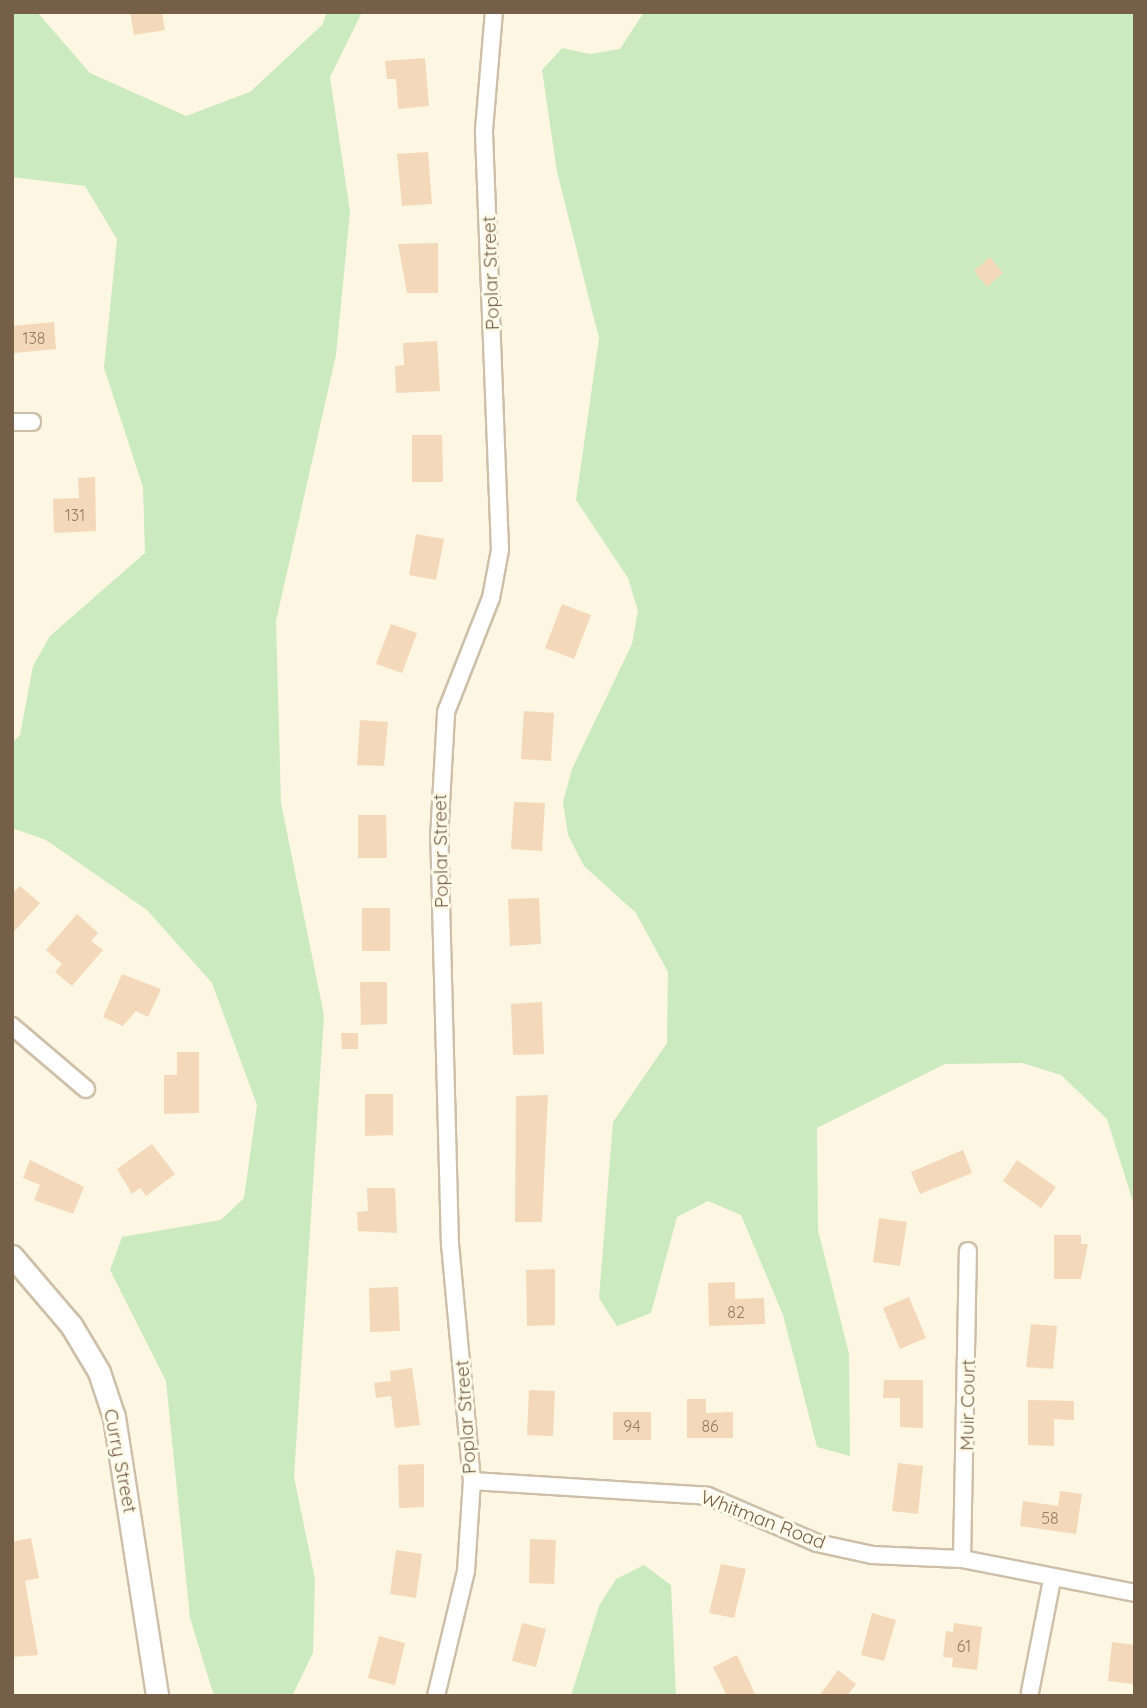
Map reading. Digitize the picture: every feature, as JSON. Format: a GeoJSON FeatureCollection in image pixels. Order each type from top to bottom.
{"type":"FeatureCollection","features":[{"type":"Feature","properties":{"kind":"street","name":"Poplar Street"},"geometry":{"type":"LineString","coordinates":[[436,1696],[466,1571],[472,1481],[450,1246],[439,825],[446,712],[491,598],[500,550],[484,130],[494,12]]}},
{"type":"Feature","properties":{"kind":"street"},"geometry":{"type":"LineString","coordinates":[[12,422],[32,422]]}},
{"type":"Feature","properties":{"kind":"street"},"geometry":{"type":"LineString","coordinates":[[12,1026],[86,1089]]}},
{"type":"Feature","properties":{"kind":"street","name":"Muir Court"},"geometry":{"type":"LineString","coordinates":[[962,1559],[968,1251]]}},
{"type":"Feature","properties":{"kind":"street","name":"Curry Street"},"geometry":{"type":"LineString","coordinates":[[12,1256],[71,1325],[99,1372],[114,1417],[157,1696]]}},
{"type":"Feature","properties":{"kind":"street","name":"Whitman Road"},"geometry":{"type":"LineString","coordinates":[[472,1481],[708,1496],[817,1544],[872,1555],[962,1559],[1052,1580],[1135,1593]]}},
{"type":"Feature","properties":{"kind":"street"},"geometry":{"type":"LineString","coordinates":[[1030,1692],[1052,1580]]}},
{"type":"Feature","properties":{"kind":"green space"},"geometry":{"type":"Polygon","coordinates":[[[12,12],[37,12],[90,73],[186,116],[250,92],[322,25],[327,12],[362,12],[330,77],[350,212],[336,355],[276,621],[281,803],[324,1015],[294,1477],[315,1579],[313,1653],[292,1696],[214,1696],[190,1618],[166,1381],[110,1270],[122,1237],[221,1220],[244,1198],[257,1105],[212,983],[147,910],[46,840],[12,828],[12,743],[20,735],[33,666],[50,636],[145,553],[143,487],[104,368],[117,239],[85,186],[12,177],[12,12]]]}},
{"type":"Feature","properties":{"kind":"green space"},"geometry":{"type":"Polygon","coordinates":[[[644,12],[1135,12],[1135,1208],[1107,1119],[1061,1075],[1022,1063],[945,1064],[817,1128],[818,1230],[849,1354],[850,1456],[817,1447],[783,1315],[741,1215],[708,1201],[677,1217],[651,1313],[617,1326],[599,1298],[613,1122],[667,1043],[668,972],[636,913],[584,866],[568,835],[563,802],[572,769],[632,644],[638,611],[628,578],[576,500],[599,338],[557,172],[542,70],[562,48],[590,54],[620,49],[644,12]]]}},
{"type":"Feature","properties":{"kind":"green space"},"geometry":{"type":"Polygon","coordinates":[[[644,1565],[671,1585],[676,1696],[571,1696],[599,1606],[616,1579],[644,1565]]]}},
{"type":"Feature","properties":{"kind":"building"},"geometry":{"type":"Polygon","coordinates":[[[130,12],[162,12],[165,30],[134,35],[130,12]]]}},
{"type":"Feature","properties":{"kind":"building"},"geometry":{"type":"Polygon","coordinates":[[[425,58],[429,106],[398,109],[396,79],[387,79],[385,61],[425,58]]]}},
{"type":"Feature","properties":{"kind":"building"},"geometry":{"type":"Polygon","coordinates":[[[428,152],[432,204],[402,206],[397,154],[428,152]]]}},
{"type":"Feature","properties":{"kind":"building"},"geometry":{"type":"Polygon","coordinates":[[[438,243],[438,293],[407,293],[398,244],[438,243]]]}},
{"type":"Feature","properties":{"kind":"building"},"geometry":{"type":"Polygon","coordinates":[[[990,257],[1003,273],[987,287],[974,271],[990,257]]]}},
{"type":"Feature","properties":{"kind":"building"},"geometry":{"type":"Polygon","coordinates":[[[54,322],[56,349],[14,353],[12,326],[54,322]]]}},
{"type":"Feature","properties":{"kind":"building"},"geometry":{"type":"Polygon","coordinates":[[[437,341],[440,391],[396,393],[395,366],[404,365],[403,343],[437,341]]]}},
{"type":"Feature","properties":{"kind":"building"},"geometry":{"type":"Polygon","coordinates":[[[412,435],[442,435],[443,482],[412,482],[412,435]]]}},
{"type":"Feature","properties":{"kind":"building"},"geometry":{"type":"Polygon","coordinates":[[[95,477],[96,531],[54,533],[53,499],[79,498],[78,478],[95,477]]]}},
{"type":"Feature","properties":{"kind":"building"},"geometry":{"type":"Polygon","coordinates":[[[416,534],[444,539],[436,580],[409,575],[416,534]]]}},
{"type":"Feature","properties":{"kind":"building"},"geometry":{"type":"Polygon","coordinates":[[[562,604],[591,615],[574,659],[545,648],[562,604]]]}},
{"type":"Feature","properties":{"kind":"building"},"geometry":{"type":"Polygon","coordinates":[[[391,624],[417,633],[402,673],[376,664],[391,624]]]}},
{"type":"Feature","properties":{"kind":"building"},"geometry":{"type":"Polygon","coordinates":[[[524,711],[554,713],[551,761],[521,759],[524,711]]]}},
{"type":"Feature","properties":{"kind":"building"},"geometry":{"type":"Polygon","coordinates":[[[360,720],[388,722],[384,766],[357,765],[360,720]]]}},
{"type":"Feature","properties":{"kind":"building"},"geometry":{"type":"Polygon","coordinates":[[[514,802],[545,803],[542,851],[511,849],[514,802]]]}},
{"type":"Feature","properties":{"kind":"building"},"geometry":{"type":"Polygon","coordinates":[[[358,815],[386,815],[387,858],[358,858],[358,815]]]}},
{"type":"Feature","properties":{"kind":"building"},"geometry":{"type":"Polygon","coordinates":[[[20,886],[40,903],[12,934],[12,894],[20,886]]]}},
{"type":"Feature","properties":{"kind":"building"},"geometry":{"type":"Polygon","coordinates":[[[539,898],[541,944],[510,946],[508,899],[539,898]]]}},
{"type":"Feature","properties":{"kind":"building"},"geometry":{"type":"Polygon","coordinates":[[[362,908],[390,908],[390,951],[362,951],[362,908]]]}},
{"type":"Feature","properties":{"kind":"building"},"geometry":{"type":"Polygon","coordinates":[[[77,914],[98,933],[91,941],[103,950],[72,986],[55,972],[62,964],[46,950],[77,914]]]}},
{"type":"Feature","properties":{"kind":"building"},"geometry":{"type":"Polygon","coordinates":[[[122,974],[161,989],[148,1017],[136,1011],[123,1026],[103,1017],[122,974]]]}},
{"type":"Feature","properties":{"kind":"building"},"geometry":{"type":"Polygon","coordinates":[[[360,982],[387,982],[387,1024],[361,1025],[360,982]]]}},
{"type":"Feature","properties":{"kind":"building"},"geometry":{"type":"Polygon","coordinates":[[[542,1002],[544,1054],[513,1055],[511,1004],[542,1002]]]}},
{"type":"Feature","properties":{"kind":"building"},"geometry":{"type":"Polygon","coordinates":[[[341,1033],[358,1033],[358,1049],[342,1049],[341,1033]]]}},
{"type":"Feature","properties":{"kind":"building"},"geometry":{"type":"Polygon","coordinates":[[[177,1052],[199,1052],[199,1113],[164,1114],[164,1075],[177,1075],[177,1052]]]}},
{"type":"Feature","properties":{"kind":"building"},"geometry":{"type":"Polygon","coordinates":[[[365,1094],[393,1094],[393,1135],[365,1136],[365,1094]]]}},
{"type":"Feature","properties":{"kind":"building"},"geometry":{"type":"Polygon","coordinates":[[[548,1095],[542,1222],[515,1222],[516,1096],[548,1095]]]}},
{"type":"Feature","properties":{"kind":"building"},"geometry":{"type":"Polygon","coordinates":[[[152,1144],[175,1174],[146,1196],[140,1188],[132,1194],[117,1169],[152,1144]]]}},
{"type":"Feature","properties":{"kind":"building"},"geometry":{"type":"Polygon","coordinates":[[[963,1150],[972,1173],[920,1194],[911,1172],[963,1150]]]}},
{"type":"Feature","properties":{"kind":"building"},"geometry":{"type":"Polygon","coordinates":[[[30,1160],[84,1187],[73,1214],[34,1200],[40,1185],[23,1178],[30,1160]]]}},
{"type":"Feature","properties":{"kind":"building"},"geometry":{"type":"Polygon","coordinates":[[[1017,1160],[1056,1187],[1041,1208],[1003,1181],[1017,1160]]]}},
{"type":"Feature","properties":{"kind":"building"},"geometry":{"type":"Polygon","coordinates":[[[367,1188],[395,1188],[397,1233],[358,1231],[357,1212],[368,1211],[367,1188]]]}},
{"type":"Feature","properties":{"kind":"building"},"geometry":{"type":"Polygon","coordinates":[[[879,1218],[907,1222],[900,1266],[873,1262],[879,1218]]]}},
{"type":"Feature","properties":{"kind":"building"},"geometry":{"type":"Polygon","coordinates":[[[1054,1235],[1081,1235],[1081,1244],[1088,1244],[1081,1279],[1054,1279],[1054,1235]]]}},
{"type":"Feature","properties":{"kind":"building"},"geometry":{"type":"Polygon","coordinates":[[[555,1269],[555,1325],[527,1326],[526,1270],[555,1269]]]}},
{"type":"Feature","properties":{"kind":"building"},"geometry":{"type":"Polygon","coordinates":[[[735,1282],[735,1299],[764,1298],[765,1324],[709,1326],[708,1283],[735,1282]]]}},
{"type":"Feature","properties":{"kind":"building"},"geometry":{"type":"Polygon","coordinates":[[[398,1287],[400,1331],[370,1332],[369,1288],[398,1287]]]}},
{"type":"Feature","properties":{"kind":"building"},"geometry":{"type":"Polygon","coordinates":[[[909,1297],[926,1338],[900,1349],[883,1308],[909,1297]]]}},
{"type":"Feature","properties":{"kind":"building"},"geometry":{"type":"Polygon","coordinates":[[[1031,1324],[1057,1326],[1053,1369],[1026,1367],[1031,1324]]]}},
{"type":"Feature","properties":{"kind":"building"},"geometry":{"type":"Polygon","coordinates":[[[412,1368],[420,1425],[395,1428],[391,1396],[376,1398],[374,1383],[391,1381],[390,1371],[412,1368]]]}},
{"type":"Feature","properties":{"kind":"building"},"geometry":{"type":"Polygon","coordinates":[[[884,1380],[923,1380],[923,1428],[900,1427],[900,1398],[883,1398],[884,1380]]]}},
{"type":"Feature","properties":{"kind":"building"},"geometry":{"type":"Polygon","coordinates":[[[529,1390],[555,1391],[553,1436],[527,1435],[529,1390]]]}},
{"type":"Feature","properties":{"kind":"building"},"geometry":{"type":"Polygon","coordinates":[[[687,1399],[706,1399],[706,1413],[733,1412],[733,1438],[687,1438],[687,1399]]]}},
{"type":"Feature","properties":{"kind":"building"},"geometry":{"type":"Polygon","coordinates":[[[1028,1400],[1074,1401],[1074,1420],[1054,1419],[1054,1446],[1028,1445],[1028,1400]]]}},
{"type":"Feature","properties":{"kind":"building"},"geometry":{"type":"Polygon","coordinates":[[[613,1412],[651,1412],[651,1440],[613,1440],[613,1412]]]}},
{"type":"Feature","properties":{"kind":"building"},"geometry":{"type":"Polygon","coordinates":[[[898,1463],[923,1466],[918,1514],[892,1511],[898,1463]]]}},
{"type":"Feature","properties":{"kind":"building"},"geometry":{"type":"Polygon","coordinates":[[[424,1464],[424,1507],[399,1508],[398,1465],[424,1464]]]}},
{"type":"Feature","properties":{"kind":"building"},"geometry":{"type":"Polygon","coordinates":[[[1060,1491],[1082,1494],[1076,1534],[1020,1526],[1023,1501],[1058,1506],[1060,1491]]]}},
{"type":"Feature","properties":{"kind":"building"},"geometry":{"type":"Polygon","coordinates":[[[31,1538],[39,1578],[25,1581],[38,1655],[12,1657],[12,1542],[31,1538]]]}},
{"type":"Feature","properties":{"kind":"building"},"geometry":{"type":"Polygon","coordinates":[[[530,1539],[556,1540],[554,1584],[529,1583],[530,1539]]]}},
{"type":"Feature","properties":{"kind":"building"},"geometry":{"type":"Polygon","coordinates":[[[396,1550],[422,1554],[416,1598],[390,1594],[396,1550]]]}},
{"type":"Feature","properties":{"kind":"building"},"geometry":{"type":"Polygon","coordinates":[[[721,1564],[746,1569],[734,1618],[709,1613],[721,1564]]]}},
{"type":"Feature","properties":{"kind":"building"},"geometry":{"type":"Polygon","coordinates":[[[872,1613],[896,1620],[884,1661],[861,1655],[872,1613]]]}},
{"type":"Feature","properties":{"kind":"building"},"geometry":{"type":"Polygon","coordinates":[[[522,1623],[546,1629],[536,1667],[512,1661],[522,1623]]]}},
{"type":"Feature","properties":{"kind":"building"},"geometry":{"type":"Polygon","coordinates":[[[954,1623],[982,1627],[977,1670],[952,1667],[953,1658],[943,1657],[946,1631],[953,1632],[954,1623]]]}},
{"type":"Feature","properties":{"kind":"building"},"geometry":{"type":"Polygon","coordinates":[[[379,1636],[405,1643],[395,1685],[368,1678],[379,1636]]]}},
{"type":"Feature","properties":{"kind":"building"},"geometry":{"type":"Polygon","coordinates":[[[1112,1642],[1135,1645],[1133,1684],[1108,1681],[1112,1642]]]}},
{"type":"Feature","properties":{"kind":"building"},"geometry":{"type":"Polygon","coordinates":[[[737,1655],[756,1696],[727,1696],[713,1667],[737,1655]]]}},
{"type":"Feature","properties":{"kind":"building"},"geometry":{"type":"Polygon","coordinates":[[[838,1670],[856,1684],[847,1696],[819,1696],[838,1670]]]}}]}
